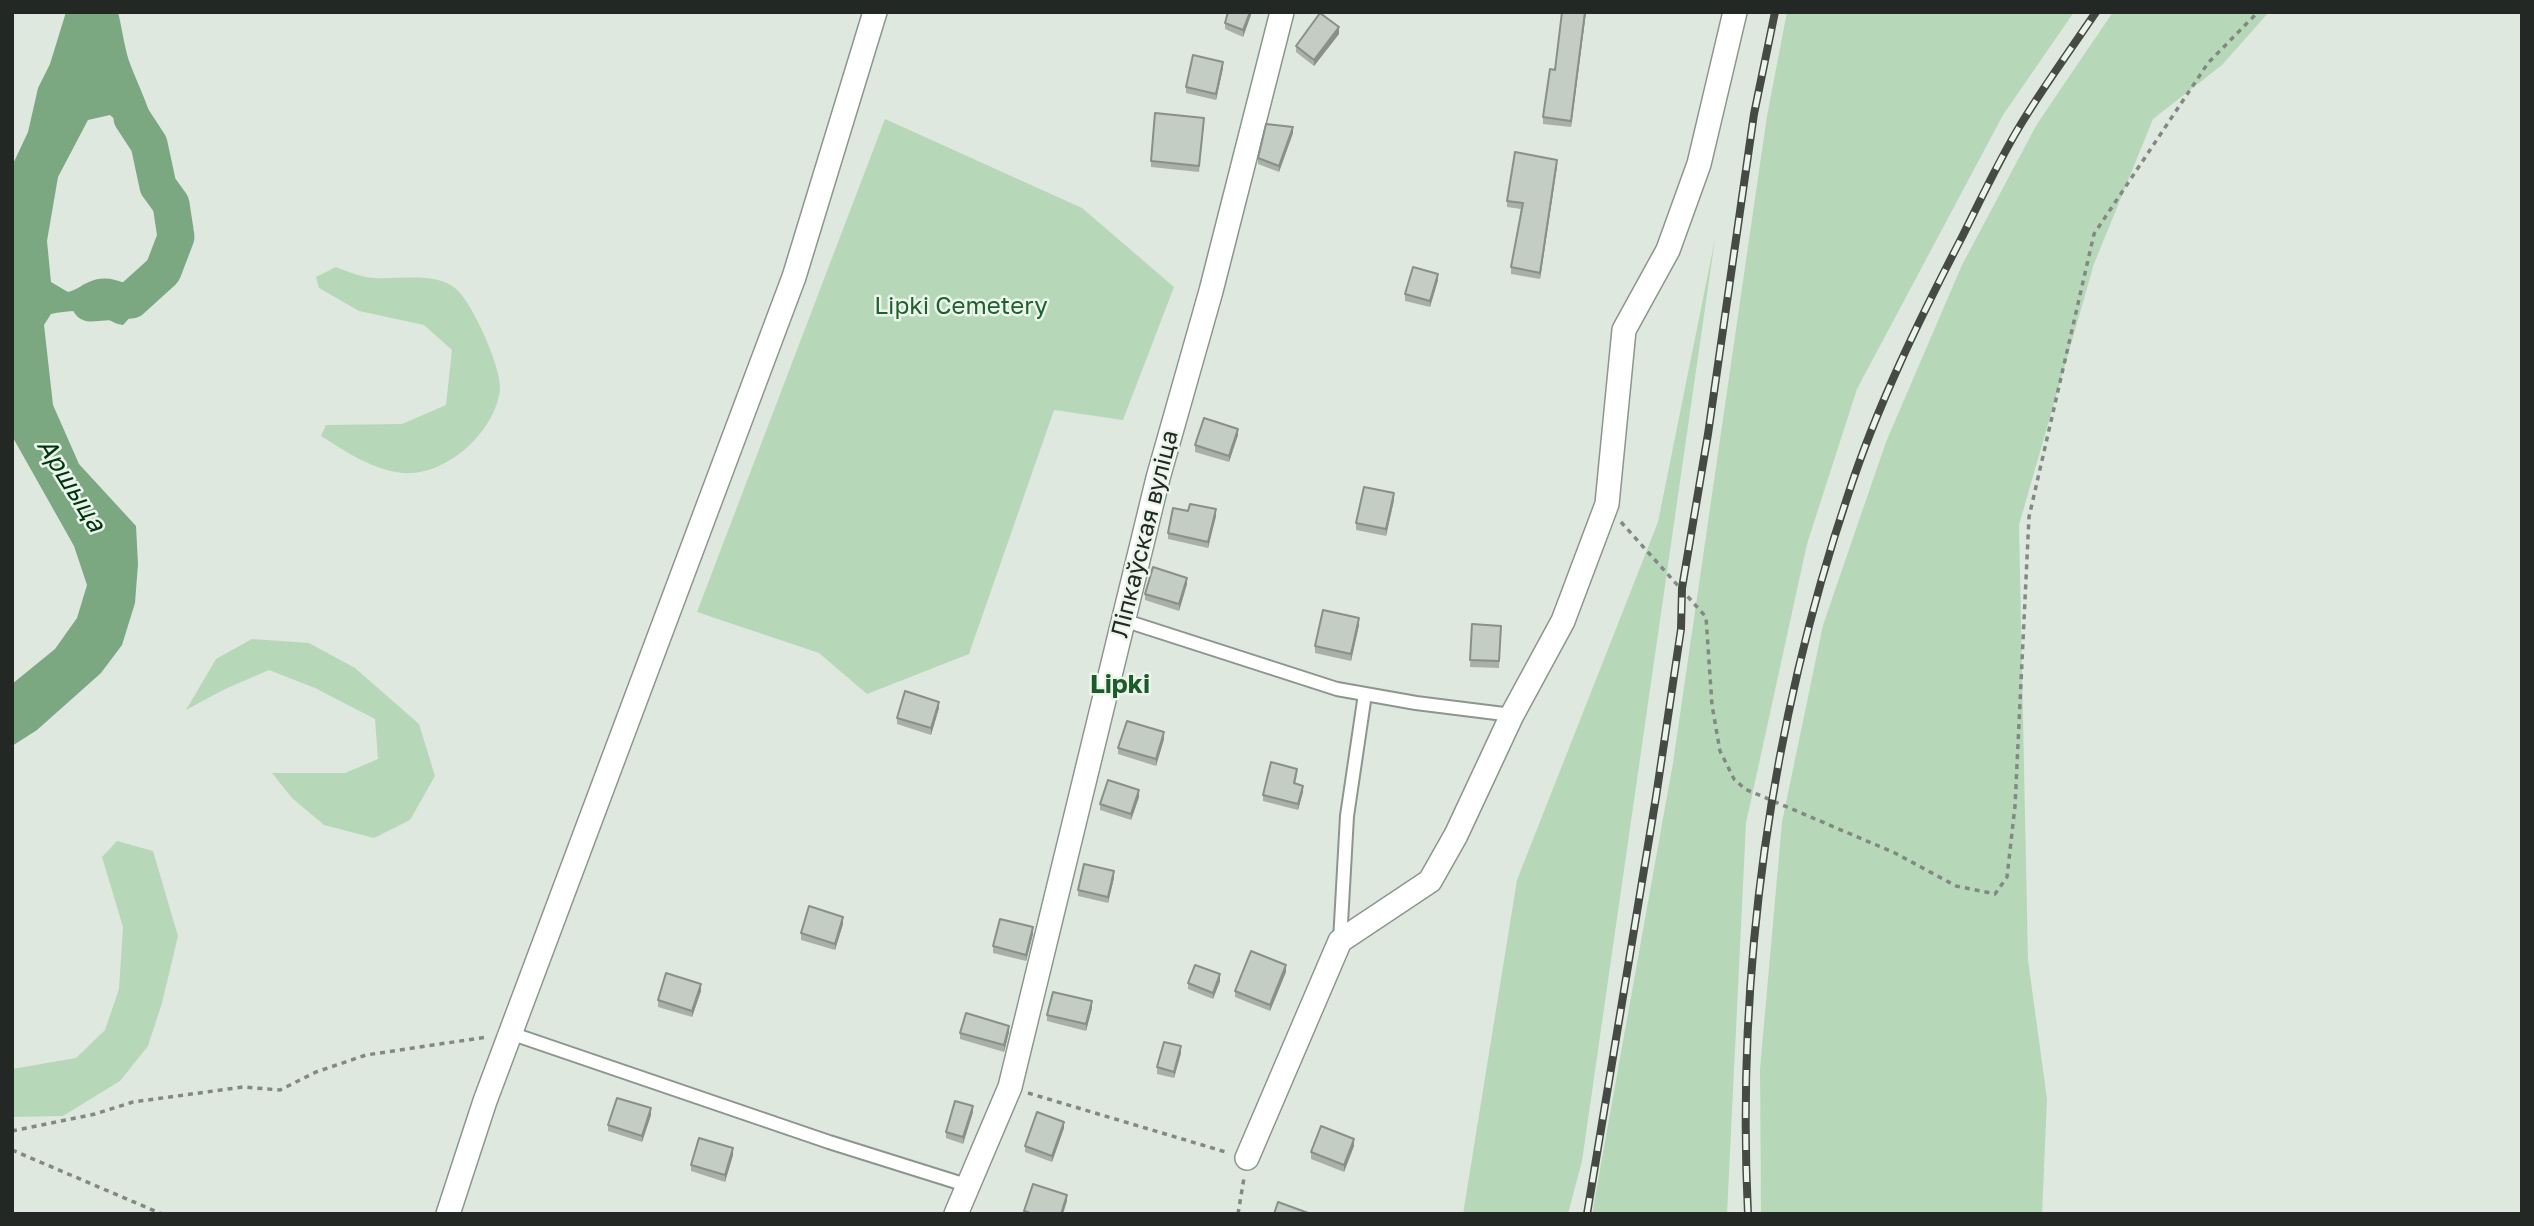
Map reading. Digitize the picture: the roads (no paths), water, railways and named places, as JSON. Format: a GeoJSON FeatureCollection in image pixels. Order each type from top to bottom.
{"type":"FeatureCollection","features":[{"type":"Feature","properties":{"kind":"street"},"geometry":{"type":"LineString","coordinates":[[448,1214],[510,1033],[794,276],[875,12]]}},
{"type":"Feature","properties":{"kind":"street","name":"Ліпкаўская вуліца"},"geometry":{"type":"LineString","coordinates":[[956,1214],[966,1185],[1010,1087],[1157,478],[1212,290],[1282,12]]}},
{"type":"Feature","properties":{"kind":"street"},"geometry":{"type":"LineString","coordinates":[[1247,1158],[1340,942],[1430,881],[1456,835],[1512,715],[1563,621],[1607,504],[1624,330],[1668,250],[1699,164],[1735,12]]}},
{"type":"Feature","properties":{"kind":"lane"},"geometry":{"type":"LineString","coordinates":[[1123,621],[1337,689],[1512,715]]}},
{"type":"Feature","properties":{"kind":"lane"},"geometry":{"type":"LineString","coordinates":[[1340,942],[1347,816],[1365,694]]}},
{"type":"Feature","properties":{"kind":"lane"},"geometry":{"type":"LineString","coordinates":[[510,1033],[830,1142],[966,1185]]}},
{"type":"Feature","properties":{"kind":"water","name":"Аршыца"},"geometry":{"type":"Polygon","coordinates":[[[66,12],[118,12],[129,61],[148,109],[158,147],[159,160],[149,164],[122,126],[110,115],[88,120],[58,177],[47,241],[51,282],[68,292],[96,279],[118,280],[141,297],[134,313],[123,325],[97,314],[74,311],[51,314],[44,325],[53,405],[79,464],[136,526],[138,564],[135,603],[122,645],[101,673],[37,730],[12,746],[12,684],[55,649],[77,618],[87,585],[74,546],[12,436],[12,166],[28,132],[38,88],[50,64],[66,12]]]}},
{"type":"Feature","properties":{"kind":"waterway"},"geometry":{"type":"LineString","coordinates":[[90,303],[131,300],[163,271],[176,237],[171,204],[158,186],[149,144],[132,118]]}},
{"type":"Feature","properties":{"kind":"railway"},"geometry":{"type":"LineString","coordinates":[[1587,1214],[1656,797],[1681,629],[1682,588],[1708,434],[1754,114],[1775,12]]}},
{"type":"Feature","properties":{"kind":"railway"},"geometry":{"type":"LineString","coordinates":[[1748,1214],[1746,1123],[1754,941],[1779,759],[1821,582],[1859,462],[1885,396],[1915,332],[2013,138],[2096,12]]}},
{"type":"Feature","properties":{"kind":"district","name":"Lipki"},"geometry":{"type":"Point","coordinates":[1120,685]}},
{"type":"Feature","properties":{"kind":"park label","name":"Lipki Cemetery"},"geometry":{"type":"Point","coordinates":[961,306]}}]}
